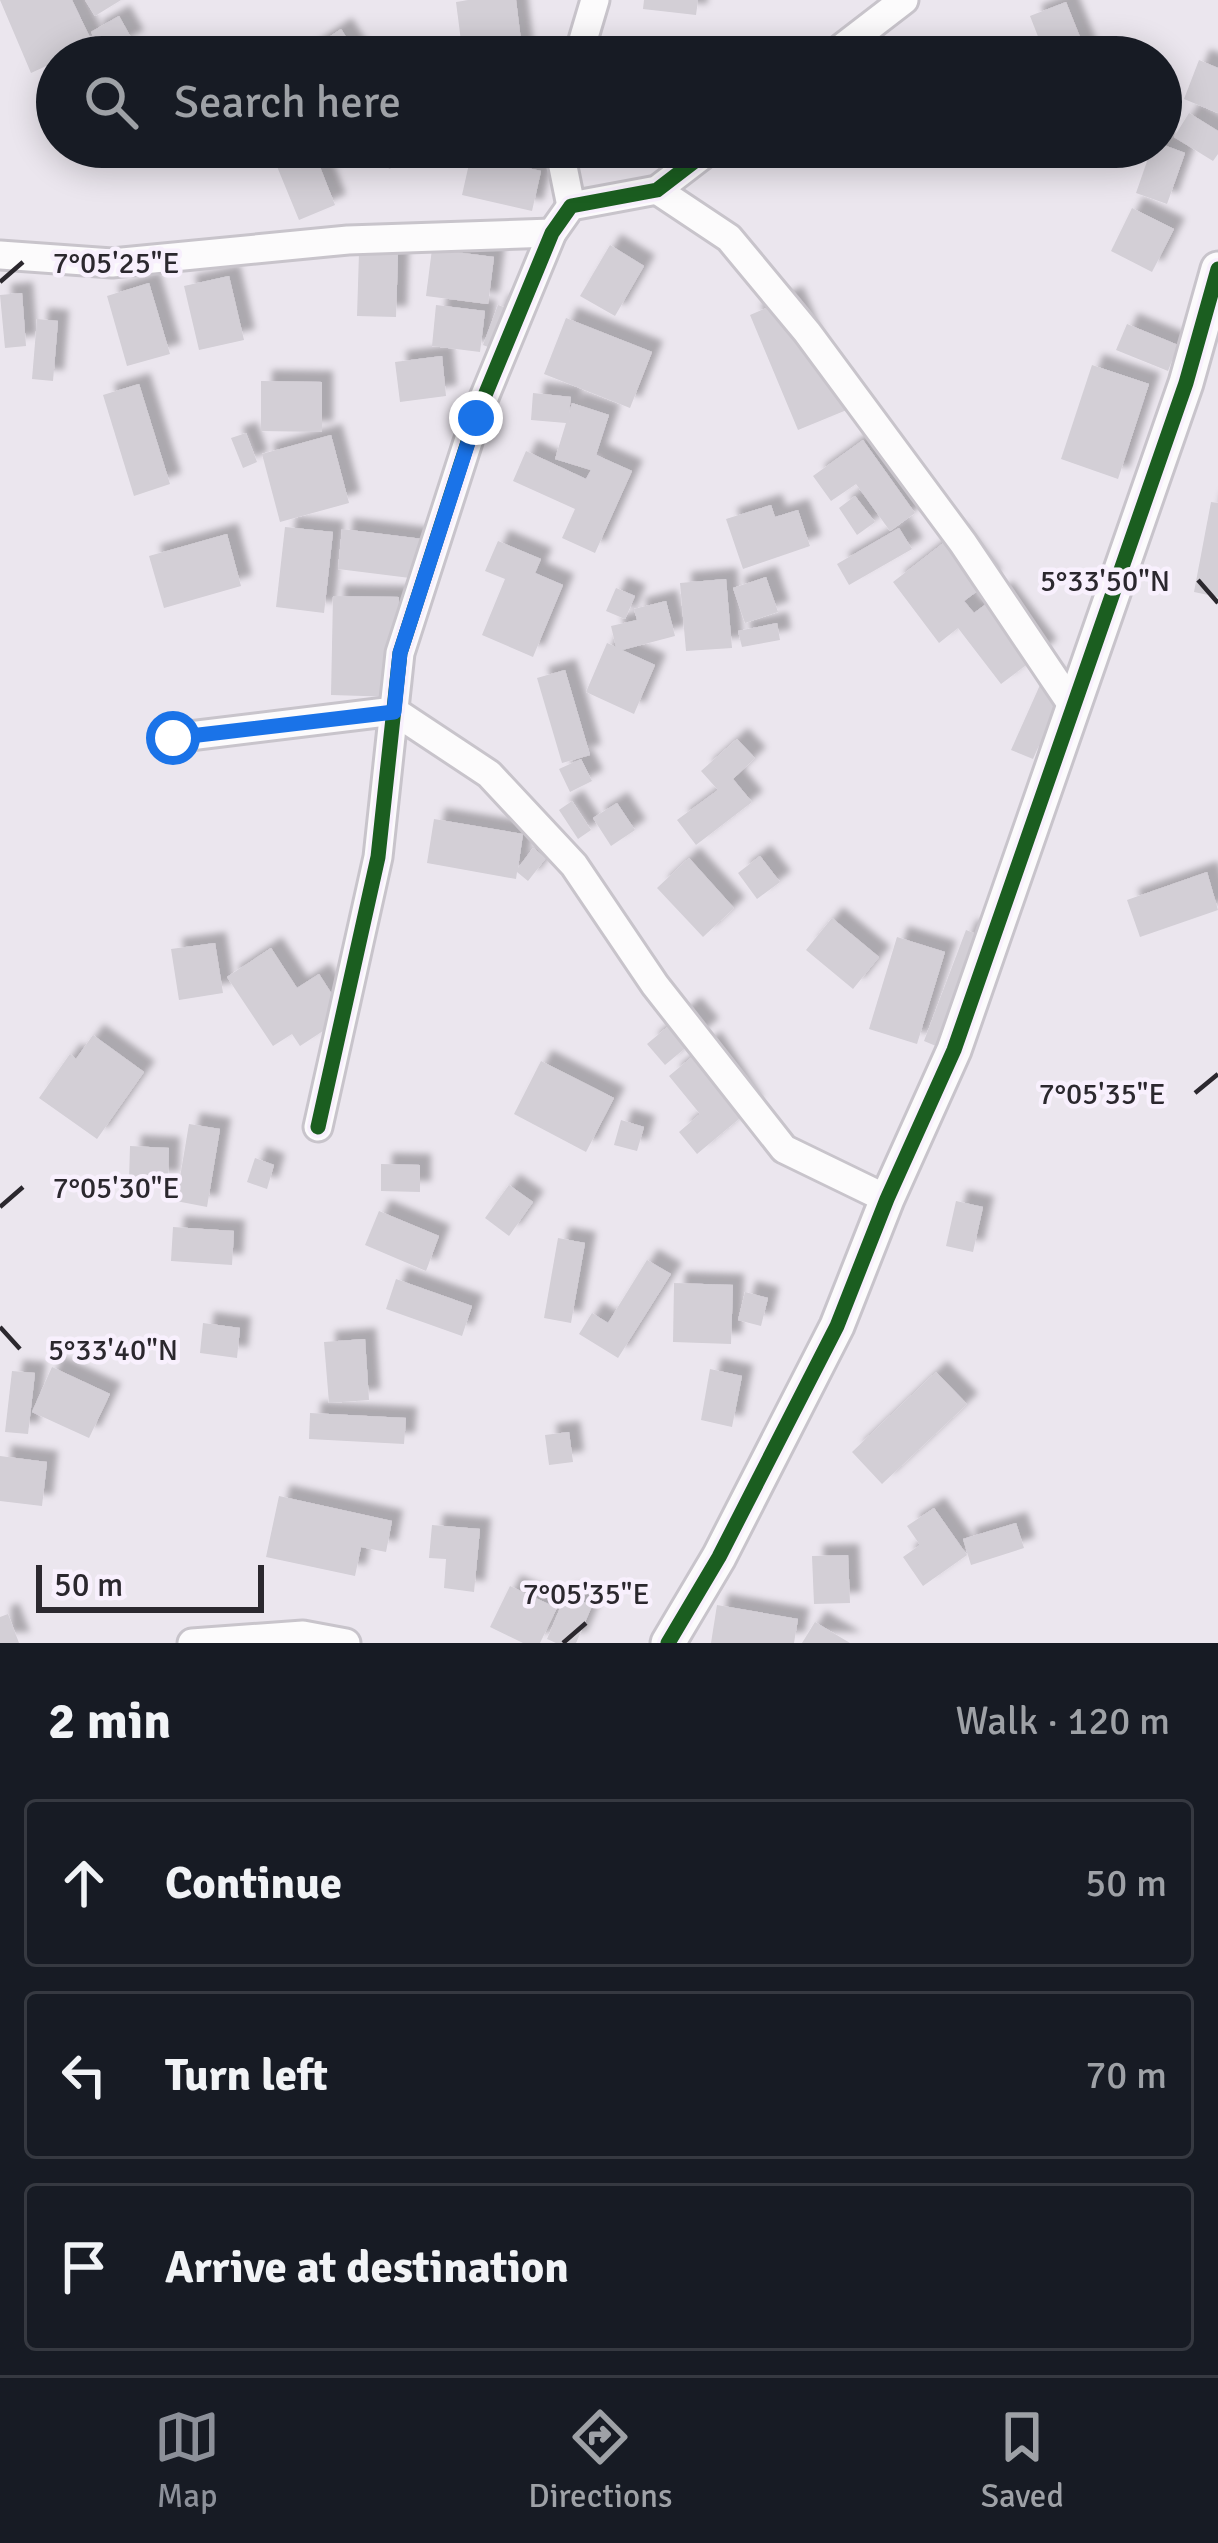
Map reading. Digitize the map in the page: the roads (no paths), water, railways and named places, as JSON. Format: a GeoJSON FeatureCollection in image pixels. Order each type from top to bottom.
{"type":"FeatureCollection","features":[{"type":"Feature","properties":{"kind":"street"},"geometry":{"type":"LineString","coordinates":[[584,36],[595,0]]}},
{"type":"Feature","properties":{"kind":"street"},"geometry":{"type":"LineString","coordinates":[[857,36],[904,0]]}},
{"type":"Feature","properties":{"kind":"street"},"geometry":{"type":"LineString","coordinates":[[563,168],[571,206]]}},
{"type":"Feature","properties":{"kind":"street"},"geometry":{"type":"LineString","coordinates":[[318,1127],[378,857],[400,653],[476,418],[552,233],[571,206],[657,190],[686,168]]}},
{"type":"Feature","properties":{"kind":"street"},"geometry":{"type":"LineString","coordinates":[[657,190],[729,238],[806,332],[962,543],[1074,708]]}},
{"type":"Feature","properties":{"kind":"street"},"geometry":{"type":"LineString","coordinates":[[0,255],[112,263],[347,240],[552,233]]}},
{"type":"Feature","properties":{"kind":"street"},"geometry":{"type":"LineString","coordinates":[[668,1643],[719,1557],[837,1326],[954,1050],[1186,383],[1218,269]]}},
{"type":"Feature","properties":{"kind":"street"},"geometry":{"type":"LineString","coordinates":[[173,738],[394,712],[490,774],[574,865],[656,985],[784,1149],[887,1199]]}},
{"type":"Feature","properties":{"kind":"street"},"geometry":{"type":"LineString","coordinates":[[192,1643],[303,1635],[346,1643]]}}]}
